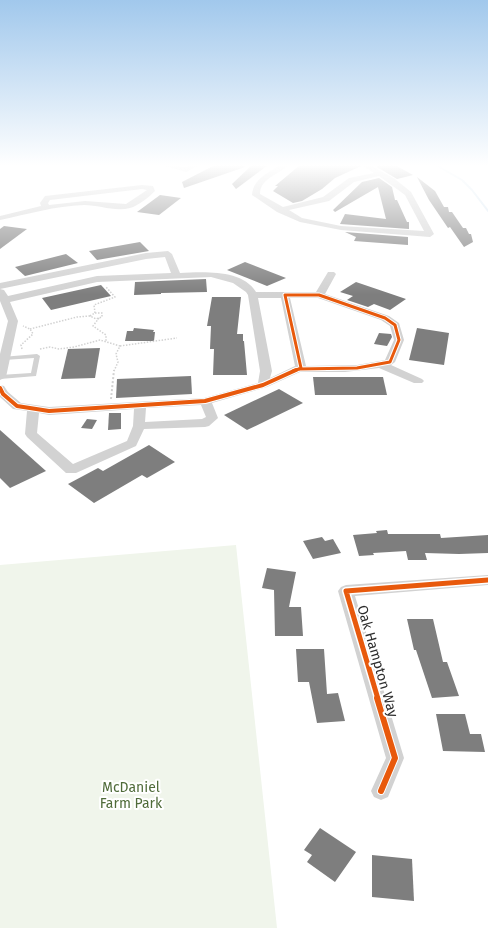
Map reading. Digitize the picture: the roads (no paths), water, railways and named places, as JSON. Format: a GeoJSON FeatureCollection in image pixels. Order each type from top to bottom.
{"type":"FeatureCollection","features":[{"type":"Feature","properties":{"kind":"street"},"geometry":{"type":"LineString","coordinates":[[0,218],[45,208]]}},
{"type":"Feature","properties":{"kind":"street"},"geometry":{"type":"LineString","coordinates":[[277,208],[300,220],[334,227],[430,234],[416,208]]}},
{"type":"Feature","properties":{"kind":"street"},"geometry":{"type":"LineString","coordinates":[[280,210],[287,208]]}},
{"type":"Feature","properties":{"kind":"street"},"geometry":{"type":"LineString","coordinates":[[0,286],[146,256],[168,254],[176,275]]}},
{"type":"Feature","properties":{"kind":"street"},"geometry":{"type":"LineString","coordinates":[[320,294],[331,274]]}},
{"type":"Feature","properties":{"kind":"street"},"geometry":{"type":"LineString","coordinates":[[1,368],[13,321],[2,295],[99,279],[176,275],[219,275],[236,281],[250,290],[253,295],[266,371],[263,385]]}},
{"type":"Feature","properties":{"kind":"street"},"geometry":{"type":"LineString","coordinates":[[285,294],[301,368],[298,369]]}},
{"type":"Feature","properties":{"kind":"street"},"geometry":{"type":"LineString","coordinates":[[0,388],[3,394],[17,406],[50,411],[205,401],[263,385],[298,369],[330,369],[381,365],[390,362],[399,340],[395,325],[385,318],[320,294],[253,295]]}},
{"type":"Feature","properties":{"kind":"street"},"geometry":{"type":"LineString","coordinates":[[381,365],[418,381]]}},
{"type":"Feature","properties":{"kind":"street"},"geometry":{"type":"LineString","coordinates":[[139,426],[204,423],[212,418],[205,401]]}},
{"type":"Feature","properties":{"kind":"street"},"geometry":{"type":"LineString","coordinates":[[33,408],[31,434],[71,470],[132,443],[139,426],[140,405]]}},
{"type":"Feature","properties":{"kind":"street","name":"Oak Hampton Way"},"geometry":{"type":"LineString","coordinates":[[381,792],[395,758],[346,591],[488,580]]}},
{"type":"Feature","properties":{"kind":"lane"},"geometry":{"type":"LineString","coordinates":[[37,356],[34,375],[1,368],[37,356]]}},
{"type":"Feature","properties":{"kind":"park label","name":"McDaniel Farm Park"},"geometry":{"type":"Point","coordinates":[131,796]}}]}
